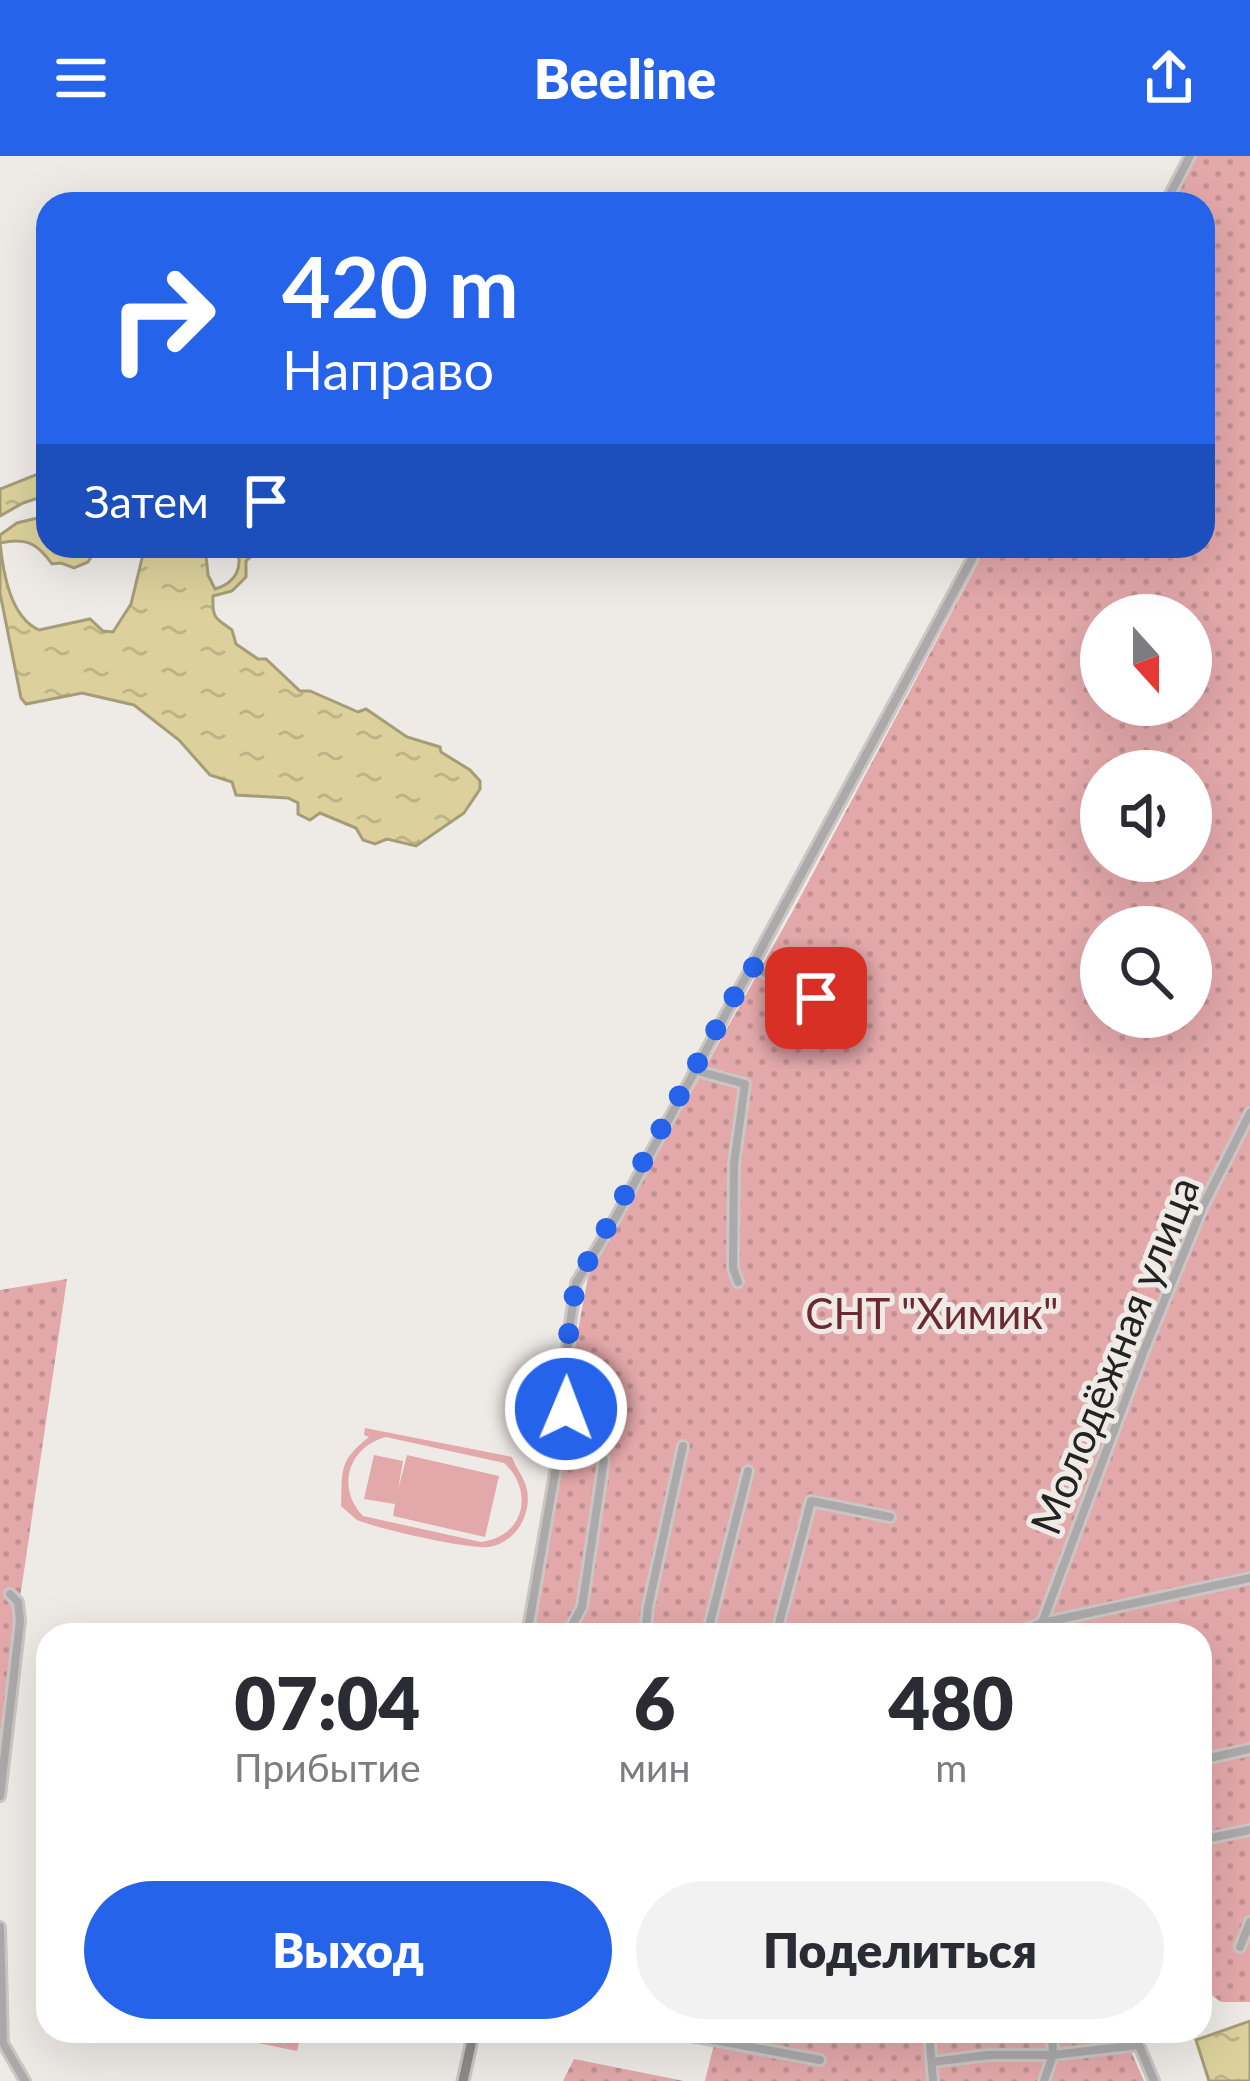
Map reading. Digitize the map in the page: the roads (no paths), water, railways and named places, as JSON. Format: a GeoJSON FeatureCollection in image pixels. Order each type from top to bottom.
{"type":"FeatureCollection","features":[{"type":"Feature","properties":{"kind":"street"},"geometry":{"type":"LineString","coordinates":[[1171,192],[1190,156]]}},
{"type":"Feature","properties":{"kind":"street"},"geometry":{"type":"LineString","coordinates":[[528,1623],[566,1409],[576,1283],[972,558]]}},
{"type":"Feature","properties":{"kind":"street"},"geometry":{"type":"LineString","coordinates":[[751,966],[816,998]]}},
{"type":"Feature","properties":{"kind":"street"},"geometry":{"type":"LineString","coordinates":[[694,1070],[745,1084],[734,1164],[733,1268],[738,1282]]}},
{"type":"Feature","properties":{"kind":"street","name":"Молодёжная улица"},"geometry":{"type":"LineString","coordinates":[[1042,1623],[1135,1371],[1203,1206],[1250,1113]]}},
{"type":"Feature","properties":{"kind":"street"},"geometry":{"type":"LineString","coordinates":[[647,1623],[683,1446]]}},
{"type":"Feature","properties":{"kind":"street"},"geometry":{"type":"LineString","coordinates":[[573,1623],[582,1607],[604,1460]]}},
{"type":"Feature","properties":{"kind":"street"},"geometry":{"type":"LineString","coordinates":[[710,1623],[748,1471]]}},
{"type":"Feature","properties":{"kind":"street"},"geometry":{"type":"LineString","coordinates":[[779,1623],[811,1501],[890,1517]]}},
{"type":"Feature","properties":{"kind":"street"},"geometry":{"type":"LineString","coordinates":[[1042,1623],[1250,1578]]}},
{"type":"Feature","properties":{"kind":"street"},"geometry":{"type":"LineString","coordinates":[[0,1796],[20,1621],[18,1602],[10,1594]]}},
{"type":"Feature","properties":{"kind":"street"},"geometry":{"type":"LineString","coordinates":[[1212,1757],[1250,1749]]}},
{"type":"Feature","properties":{"kind":"street"},"geometry":{"type":"LineString","coordinates":[[1212,1838],[1250,1830]]}},
{"type":"Feature","properties":{"kind":"street"},"geometry":{"type":"LineString","coordinates":[[1240,1947],[1250,1922]]}},
{"type":"Feature","properties":{"kind":"street"},"geometry":{"type":"LineString","coordinates":[[0,1927],[3,2043],[25,2081]]}},
{"type":"Feature","properties":{"kind":"street"},"geometry":{"type":"LineString","coordinates":[[463,2081],[471,2043]]}},
{"type":"Feature","properties":{"kind":"street"},"geometry":{"type":"LineString","coordinates":[[729,2043],[820,2060]]}},
{"type":"Feature","properties":{"kind":"street"},"geometry":{"type":"LineString","coordinates":[[930,2043],[933,2081]]}},
{"type":"Feature","properties":{"kind":"street"},"geometry":{"type":"LineString","coordinates":[[1044,2081],[1052,2043]]}},
{"type":"Feature","properties":{"kind":"street"},"geometry":{"type":"LineString","coordinates":[[932,2062],[989,2055],[1053,2056],[1139,2045],[1154,2081]]}},
{"type":"Feature","properties":{"kind":"water"},"geometry":{"type":"Polygon","coordinates":[[[36,475],[36,499],[0,516],[0,489],[36,475]]]}},
{"type":"Feature","properties":{"kind":"water"},"geometry":{"type":"Polygon","coordinates":[[[36,518],[36,547],[17,541],[0,543],[0,535],[17,523],[36,518]]]}},
{"type":"Feature","properties":{"kind":"water"},"geometry":{"type":"Polygon","coordinates":[[[0,543],[10,592],[29,624],[39,630],[90,619],[103,631],[113,632],[131,604],[142,558],[206,558],[215,589],[236,573],[238,558],[249,558],[246,577],[232,591],[213,596],[214,614],[232,630],[236,644],[266,659],[300,691],[358,712],[366,709],[407,737],[440,747],[470,770],[480,781],[480,789],[464,813],[416,846],[387,839],[375,844],[363,840],[356,828],[320,813],[310,820],[298,814],[298,803],[288,798],[236,795],[232,782],[210,775],[179,740],[134,705],[82,693],[26,704],[0,593],[0,543]]]}},
{"type":"Feature","properties":{"kind":"water"},"geometry":{"type":"Polygon","coordinates":[[[47,558],[90,558],[74,568],[52,564],[47,558]]]}},
{"type":"Feature","properties":{"kind":"water"},"geometry":{"type":"Polygon","coordinates":[[[1250,2021],[1250,2081],[1209,2081],[1197,2043],[1212,2043],[1212,2034],[1250,2021]]]}},
{"type":"Feature","properties":{"kind":"park label","name":"СНТ \"Химик\""},"geometry":{"type":"Point","coordinates":[932,1313]}}]}
